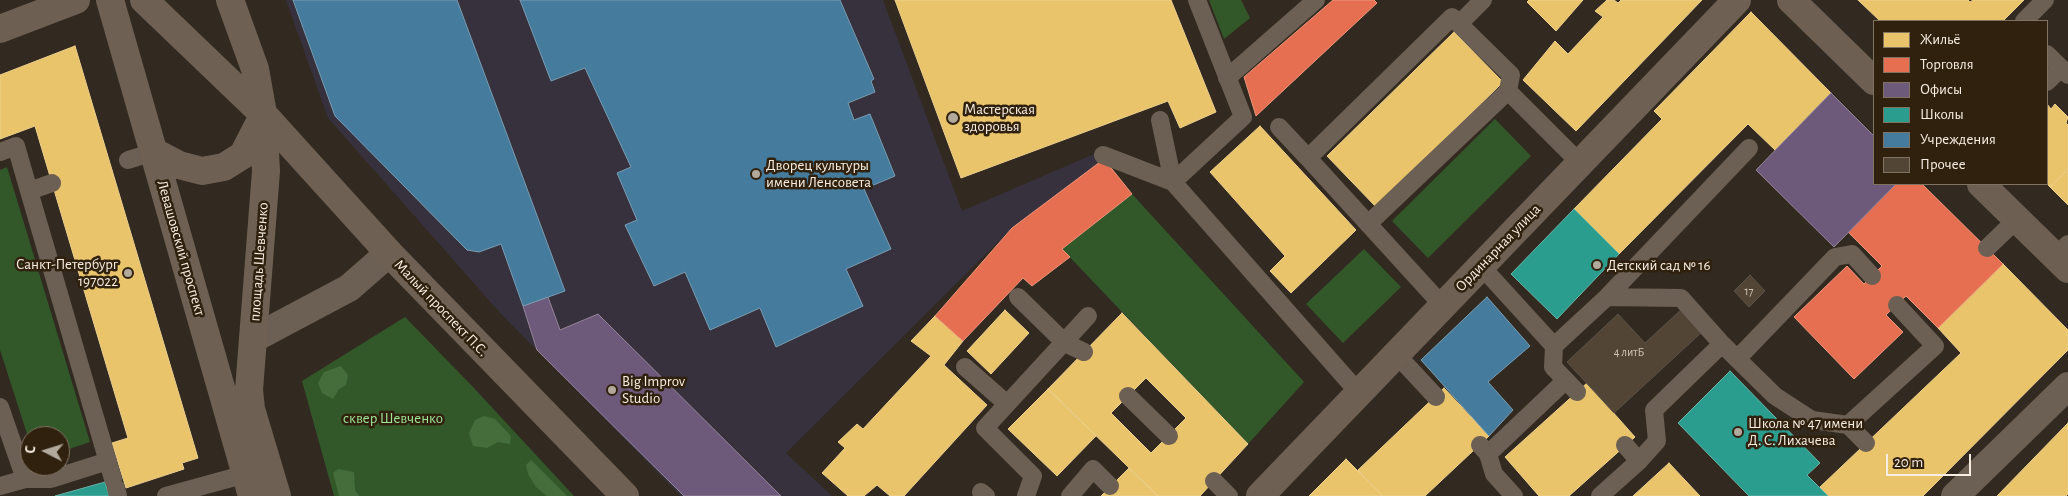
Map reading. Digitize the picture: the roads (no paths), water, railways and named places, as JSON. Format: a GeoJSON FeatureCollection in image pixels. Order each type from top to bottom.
{"type":"FeatureCollection","features":[{"type":"Feature","properties":{"kind":"main road"},"geometry":{"type":"LineString","coordinates":[[0,29],[76,0]]}},
{"type":"Feature","properties":{"kind":"main road"},"geometry":{"type":"LineString","coordinates":[[1791,0],[1873,80]]}},
{"type":"Feature","properties":{"kind":"main road"},"geometry":{"type":"LineString","coordinates":[[1981,185],[2017,219],[2064,257]]}},
{"type":"Feature","properties":{"kind":"street","name":"Левашовский проспект"},"geometry":{"type":"LineString","coordinates":[[110,0],[249,485]]}},
{"type":"Feature","properties":{"kind":"street","name":"Малый проспект П.С."},"geometry":{"type":"LineString","coordinates":[[144,0],[263,114],[389,253],[625,496]]}},
{"type":"Feature","properties":{"kind":"street"},"geometry":{"type":"LineString","coordinates":[[154,152],[179,166],[202,172],[224,167],[243,155],[263,114],[255,70],[230,0]]}},
{"type":"Feature","properties":{"kind":"street","name":"Ординарная улица"},"geometry":{"type":"LineString","coordinates":[[1260,496],[1737,0]]}},
{"type":"Feature","properties":{"kind":"street","name":"площадь Шевченко"},"geometry":{"type":"LineString","coordinates":[[253,339],[266,171],[263,114]]}},
{"type":"Feature","properties":{"kind":"street","name":"площадь Шевченко"},"geometry":{"type":"LineString","coordinates":[[253,339],[349,288],[389,253]]}},
{"type":"Feature","properties":{"kind":"street"},"geometry":{"type":"LineString","coordinates":[[253,339],[249,390],[251,409],[277,496]]}},
{"type":"Feature","properties":{"kind":"street"},"geometry":{"type":"LineString","coordinates":[[1955,496],[2068,386]]}},
{"type":"Feature","properties":{"kind":"lane"},"geometry":{"type":"LineString","coordinates":[[1172,182],[1243,117],[1197,0]]}},
{"type":"Feature","properties":{"kind":"lane"},"geometry":{"type":"LineString","coordinates":[[1228,78],[1316,0]]}},
{"type":"Feature","properties":{"kind":"lane"},"geometry":{"type":"LineString","coordinates":[[1459,24],[1482,0]]}},
{"type":"Feature","properties":{"kind":"lane"},"geometry":{"type":"LineString","coordinates":[[2025,20],[2045,0]]}},
{"type":"Feature","properties":{"kind":"lane"},"geometry":{"type":"LineString","coordinates":[[1308,158],[1452,17],[1510,75],[1508,91],[1368,224]]}},
{"type":"Feature","properties":{"kind":"lane"},"geometry":{"type":"LineString","coordinates":[[2048,55],[2064,71],[2048,81]]}},
{"type":"Feature","properties":{"kind":"lane"},"geometry":{"type":"LineString","coordinates":[[1508,91],[1580,163]]}},
{"type":"Feature","properties":{"kind":"lane"},"geometry":{"type":"LineString","coordinates":[[1160,120],[1172,182]]}},
{"type":"Feature","properties":{"kind":"lane"},"geometry":{"type":"LineString","coordinates":[[1279,127],[1443,306]]}},
{"type":"Feature","properties":{"kind":"lane"},"geometry":{"type":"LineString","coordinates":[[0,152],[16,146],[116,488]]}},
{"type":"Feature","properties":{"kind":"lane"},"geometry":{"type":"LineString","coordinates":[[1514,496],[1494,474],[1484,449],[1571,386],[1553,367],[1554,346],[1607,297],[1749,148]]}},
{"type":"Feature","properties":{"kind":"lane"},"geometry":{"type":"LineString","coordinates":[[128,160],[154,152]]}},
{"type":"Feature","properties":{"kind":"lane"},"geometry":{"type":"LineString","coordinates":[[1103,155],[1172,182],[1359,393]]}},
{"type":"Feature","properties":{"kind":"lane"},"geometry":{"type":"LineString","coordinates":[[29,191],[52,183]]}},
{"type":"Feature","properties":{"kind":"lane"},"geometry":{"type":"LineString","coordinates":[[1987,248],[2017,219]]}},
{"type":"Feature","properties":{"kind":"lane"},"geometry":{"type":"LineString","coordinates":[[1737,359],[1835,257],[1852,254],[1872,276]]}},
{"type":"Feature","properties":{"kind":"lane"},"geometry":{"type":"LineString","coordinates":[[1481,266],[1554,346]]}},
{"type":"Feature","properties":{"kind":"lane"},"geometry":{"type":"LineString","coordinates":[[1018,297],[1065,343],[1084,352]]}},
{"type":"Feature","properties":{"kind":"lane"},"geometry":{"type":"LineString","coordinates":[[1607,297],[1681,298],[1722,344],[1775,396],[1812,420],[1848,425],[1866,443]]}},
{"type":"Feature","properties":{"kind":"lane"},"geometry":{"type":"LineString","coordinates":[[1848,425],[1935,346],[1916,315],[1897,304]]}},
{"type":"Feature","properties":{"kind":"lane"},"geometry":{"type":"LineString","coordinates":[[1026,496],[1033,476],[985,428],[1088,316]]}},
{"type":"Feature","properties":{"kind":"lane"},"geometry":{"type":"LineString","coordinates":[[1600,496],[1639,461],[1657,441],[1654,410],[1722,344]]}},
{"type":"Feature","properties":{"kind":"lane"},"geometry":{"type":"LineString","coordinates":[[1396,354],[1436,397]]}},
{"type":"Feature","properties":{"kind":"lane"},"geometry":{"type":"LineString","coordinates":[[965,367],[1007,404]]}},
{"type":"Feature","properties":{"kind":"lane"},"geometry":{"type":"LineString","coordinates":[[1128,396],[1168,436]]}},
{"type":"Feature","properties":{"kind":"lane"},"geometry":{"type":"LineString","coordinates":[[0,406],[24,478]]}},
{"type":"Feature","properties":{"kind":"lane"},"geometry":{"type":"LineString","coordinates":[[1625,445],[1639,461]]}},
{"type":"Feature","properties":{"kind":"lane"},"geometry":{"type":"LineString","coordinates":[[0,486],[24,478],[51,479],[108,461]]}},
{"type":"Feature","properties":{"kind":"lane"},"geometry":{"type":"LineString","coordinates":[[1070,496],[1093,469],[1110,486]]}},
{"type":"Feature","properties":{"kind":"lane"},"geometry":{"type":"LineString","coordinates":[[1214,481],[1229,496]]}},
{"type":"Feature","properties":{"kind":"lane"},"geometry":{"type":"LineString","coordinates":[[166,496],[249,485]]}},
{"type":"Feature","properties":{"kind":"place","name":"Мастерская здоровья"},"geometry":{"type":"Point","coordinates":[953,118]}},
{"type":"Feature","properties":{"kind":"place","name":"Дворец культуры имени Ленсовета"},"geometry":{"type":"Point","coordinates":[756,174]}},
{"type":"Feature","properties":{"kind":"place","name":"Детский сад № 16"},"geometry":{"type":"Point","coordinates":[1597,265]}},
{"type":"Feature","properties":{"kind":"place","name":"Санкт-Петербург 197022"},"geometry":{"type":"Point","coordinates":[128,273]}},
{"type":"Feature","properties":{"kind":"place","name":"Big Improv Studio"},"geometry":{"type":"Point","coordinates":[612,390]}},
{"type":"Feature","properties":{"kind":"place","name":"Школа № 47 имени Д. С. Лихачева"},"geometry":{"type":"Point","coordinates":[1738,432]}},
{"type":"Feature","properties":{"kind":"park label","name":"сквер Шевченко"},"geometry":{"type":"Point","coordinates":[393,418]}}]}
